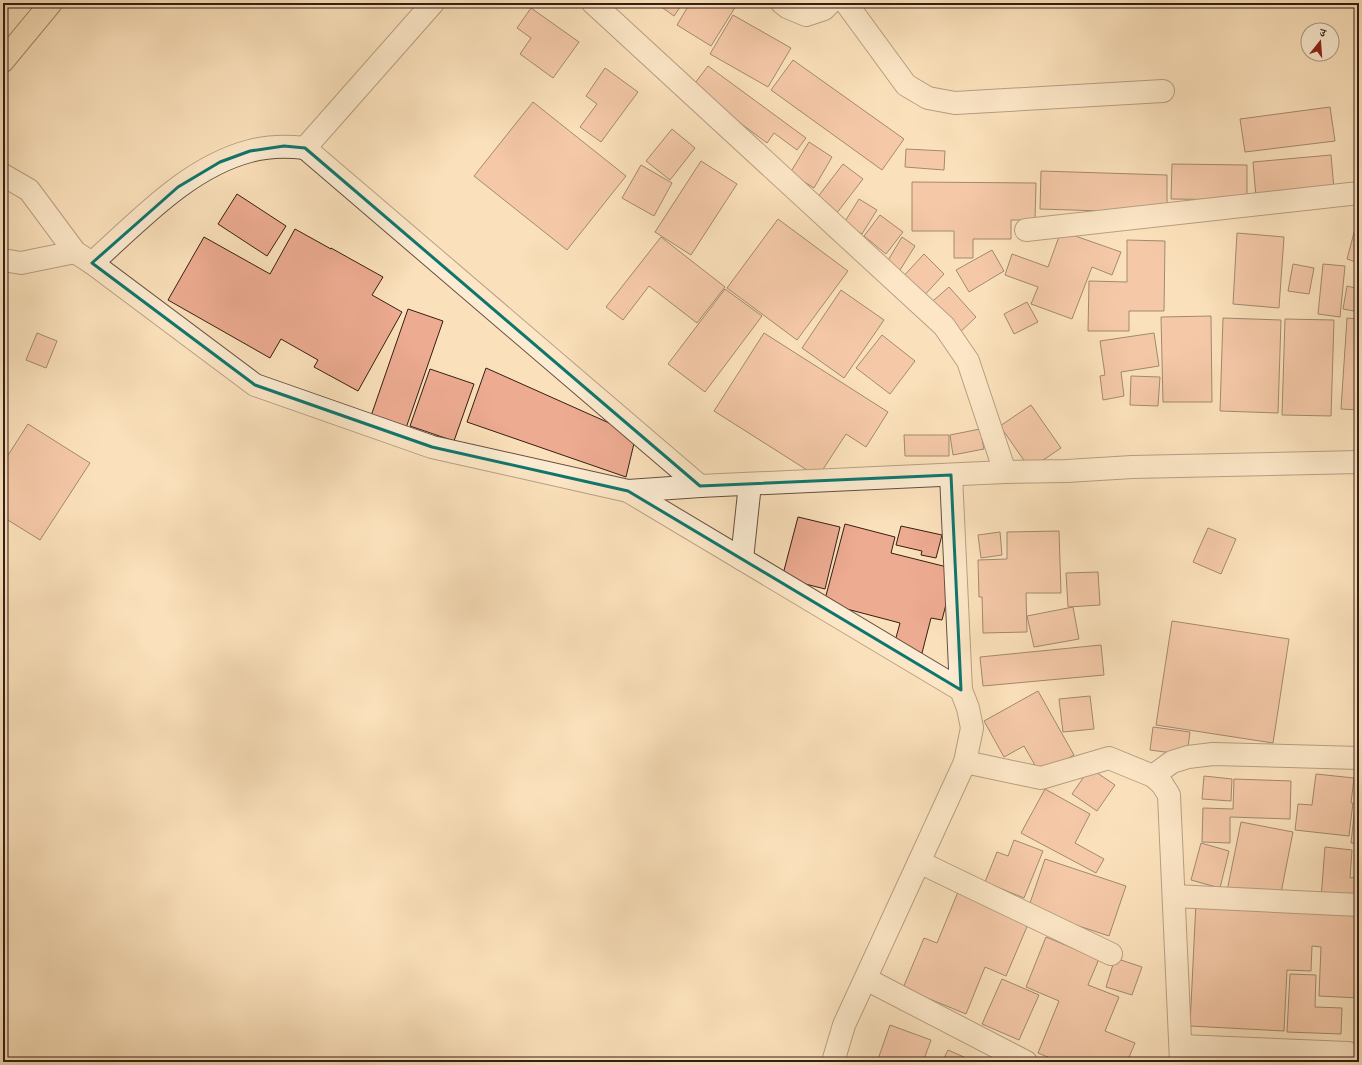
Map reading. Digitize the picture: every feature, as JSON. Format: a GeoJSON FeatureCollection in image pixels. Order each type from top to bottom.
{"type":"FeatureCollection","features":[{"type":"Feature","properties":{"kind":"main road"},"geometry":{"type":"LineString","coordinates":[[3,61],[51,3]]}},
{"type":"Feature","properties":{"kind":"street"},"geometry":{"type":"LineString","coordinates":[[305,148],[433,3]]}},
{"type":"Feature","properties":{"kind":"street"},"geometry":{"type":"LineString","coordinates":[[593,3],[944,326],[968,361],[1006,472]]}},
{"type":"Feature","properties":{"kind":"street"},"geometry":{"type":"LineString","coordinates":[[782,3],[806,16],[824,9],[830,3]]}},
{"type":"Feature","properties":{"kind":"street"},"geometry":{"type":"LineString","coordinates":[[846,3],[906,85],[928,98],[955,103],[1163,91]]}},
{"type":"Feature","properties":{"kind":"street"},"geometry":{"type":"LineString","coordinates":[[3,260],[21,262],[84,258],[178,187],[220,162],[250,150],[284,146],[305,148],[700,486]]}},
{"type":"Feature","properties":{"kind":"street"},"geometry":{"type":"LineString","coordinates":[[3,175],[29,190],[84,258],[255,385],[432,447],[628,491],[700,486],[1132,467],[1359,462]]}},
{"type":"Feature","properties":{"kind":"street"},"geometry":{"type":"LineString","coordinates":[[1026,230],[1359,193]]}},
{"type":"Feature","properties":{"kind":"street"},"geometry":{"type":"LineString","coordinates":[[833,1062],[844,1026],[965,762],[972,728],[968,708],[961,690],[951,475]]}},
{"type":"Feature","properties":{"kind":"street"},"geometry":{"type":"LineString","coordinates":[[742,559],[750,484]]}},
{"type":"Feature","properties":{"kind":"street"},"geometry":{"type":"LineString","coordinates":[[628,491],[961,690]]}},
{"type":"Feature","properties":{"kind":"street"},"geometry":{"type":"LineString","coordinates":[[1146,773],[1188,757],[1213,754],[1359,758]]}},
{"type":"Feature","properties":{"kind":"street"},"geometry":{"type":"LineString","coordinates":[[965,762],[1040,778],[1109,758],[1146,773],[1162,784],[1169,795],[1181,1054],[1348,1053]]}},
{"type":"Feature","properties":{"kind":"street"},"geometry":{"type":"LineString","coordinates":[[919,862],[1111,954]]}},
{"type":"Feature","properties":{"kind":"street"},"geometry":{"type":"LineString","coordinates":[[1174,896],[1359,905]]}},
{"type":"Feature","properties":{"kind":"street"},"geometry":{"type":"LineString","coordinates":[[866,979],[1026,1062]]}},
{"type":"Feature","properties":{"kind":"highlighted area"},"geometry":{"type":"Polygon","coordinates":[[[284,146],[305,148],[700,486],[951,475],[961,690],[628,491],[432,447],[255,385],[92,263],[178,187],[220,162],[250,151],[284,146]]]}},
{"type":"Feature","properties":{"kind":"building"},"geometry":{"type":"Polygon","coordinates":[[[656,3],[683,3],[674,16],[656,3]]]}},
{"type":"Feature","properties":{"kind":"building"},"geometry":{"type":"Polygon","coordinates":[[[690,3],[731,3],[736,6],[711,46],[677,25],[690,3]]]}},
{"type":"Feature","properties":{"kind":"building"},"geometry":{"type":"Polygon","coordinates":[[[531,8],[579,42],[553,78],[520,54],[531,38],[517,28],[531,8]]]}},
{"type":"Feature","properties":{"kind":"building"},"geometry":{"type":"Polygon","coordinates":[[[733,15],[791,48],[768,87],[710,54],[733,15]]]}},
{"type":"Feature","properties":{"kind":"building"},"geometry":{"type":"Polygon","coordinates":[[[793,60],[904,139],[882,170],[771,90],[793,60]]]}},
{"type":"Feature","properties":{"kind":"building"},"geometry":{"type":"Polygon","coordinates":[[[708,66],[806,138],[797,150],[774,133],[767,143],[692,87],[708,66]]]}},
{"type":"Feature","properties":{"kind":"building"},"geometry":{"type":"Polygon","coordinates":[[[605,68],[638,92],[601,142],[580,127],[597,104],[586,96],[605,68]]]}},
{"type":"Feature","properties":{"kind":"building"},"geometry":{"type":"Polygon","coordinates":[[[533,102],[626,176],[567,250],[474,176],[533,102]]]}},
{"type":"Feature","properties":{"kind":"building"},"geometry":{"type":"Polygon","coordinates":[[[1330,107],[1335,141],[1245,152],[1240,119],[1330,107]]]}},
{"type":"Feature","properties":{"kind":"building"},"geometry":{"type":"Polygon","coordinates":[[[672,129],[695,148],[670,180],[646,161],[672,129]]]}},
{"type":"Feature","properties":{"kind":"building"},"geometry":{"type":"Polygon","coordinates":[[[809,142],[832,157],[814,188],[790,173],[809,142]]]}},
{"type":"Feature","properties":{"kind":"building"},"geometry":{"type":"Polygon","coordinates":[[[906,149],[945,151],[944,170],[905,167],[906,149]]]}},
{"type":"Feature","properties":{"kind":"building"},"geometry":{"type":"Polygon","coordinates":[[[1331,155],[1334,189],[1256,197],[1253,162],[1331,155]]]}},
{"type":"Feature","properties":{"kind":"building"},"geometry":{"type":"Polygon","coordinates":[[[701,161],[737,184],[691,255],[655,232],[701,161]]]}},
{"type":"Feature","properties":{"kind":"building"},"geometry":{"type":"Polygon","coordinates":[[[843,164],[863,179],[836,214],[817,198],[843,164]]]}},
{"type":"Feature","properties":{"kind":"building"},"geometry":{"type":"Polygon","coordinates":[[[1172,164],[1247,165],[1247,200],[1171,199],[1172,164]]]}},
{"type":"Feature","properties":{"kind":"building"},"geometry":{"type":"Polygon","coordinates":[[[641,165],[672,183],[654,216],[622,198],[641,165]]]}},
{"type":"Feature","properties":{"kind":"building"},"geometry":{"type":"Polygon","coordinates":[[[1041,171],[1167,175],[1167,213],[1040,209],[1041,171]]]}},
{"type":"Feature","properties":{"kind":"building"},"geometry":{"type":"Polygon","coordinates":[[[912,182],[1036,183],[1035,220],[1011,220],[1011,239],[973,239],[973,258],[954,258],[954,231],[912,231],[912,182]]]}},
{"type":"Feature","properties":{"kind":"building"},"geometry":{"type":"Polygon","coordinates":[[[237,194],[286,226],[267,256],[218,224],[237,194]]]}},
{"type":"Feature","properties":{"kind":"building"},"geometry":{"type":"Polygon","coordinates":[[[859,199],[877,210],[862,234],[844,223],[859,199]]]}},
{"type":"Feature","properties":{"kind":"building"},"geometry":{"type":"Polygon","coordinates":[[[1359,214],[1359,263],[1347,259],[1359,214]]]}},
{"type":"Feature","properties":{"kind":"building"},"geometry":{"type":"Polygon","coordinates":[[[880,215],[903,232],[886,254],[864,236],[880,215]]]}},
{"type":"Feature","properties":{"kind":"building"},"geometry":{"type":"Polygon","coordinates":[[[778,219],[848,271],[797,340],[727,288],[778,219]]]}},
{"type":"Feature","properties":{"kind":"building"},"geometry":{"type":"Polygon","coordinates":[[[295,229],[383,277],[372,295],[402,312],[358,391],[314,367],[318,360],[281,339],[270,358],[168,300],[204,237],[270,274],[295,229]]]}},
{"type":"Feature","properties":{"kind":"building"},"geometry":{"type":"Polygon","coordinates":[[[1061,231],[1121,252],[1112,275],[1092,267],[1072,319],[1031,304],[1038,287],[1005,275],[1012,254],[1048,267],[1061,231]]]}},
{"type":"Feature","properties":{"kind":"building"},"geometry":{"type":"Polygon","coordinates":[[[1237,233],[1284,237],[1279,308],[1233,304],[1237,233]]]}},
{"type":"Feature","properties":{"kind":"building"},"geometry":{"type":"Polygon","coordinates":[[[661,237],[725,287],[697,323],[649,286],[623,320],[606,307],[661,237]]]}},
{"type":"Feature","properties":{"kind":"building"},"geometry":{"type":"Polygon","coordinates":[[[902,237],[915,246],[900,270],[887,262],[902,237]]]}},
{"type":"Feature","properties":{"kind":"building"},"geometry":{"type":"Polygon","coordinates":[[[1127,240],[1165,241],[1164,311],[1129,311],[1129,331],[1088,331],[1089,281],[1127,282],[1127,240]]]}},
{"type":"Feature","properties":{"kind":"building"},"geometry":{"type":"Polygon","coordinates":[[[992,250],[1004,271],[969,292],[956,270],[992,250]]]}},
{"type":"Feature","properties":{"kind":"building"},"geometry":{"type":"Polygon","coordinates":[[[924,254],[944,274],[921,299],[900,280],[924,254]]]}},
{"type":"Feature","properties":{"kind":"building"},"geometry":{"type":"Polygon","coordinates":[[[1293,264],[1314,268],[1309,294],[1288,291],[1293,264]]]}},
{"type":"Feature","properties":{"kind":"building"},"geometry":{"type":"Polygon","coordinates":[[[1323,264],[1345,266],[1340,317],[1318,314],[1323,264]]]}},
{"type":"Feature","properties":{"kind":"building"},"geometry":{"type":"Polygon","coordinates":[[[1347,286],[1359,289],[1359,312],[1343,309],[1347,286]]]}},
{"type":"Feature","properties":{"kind":"building"},"geometry":{"type":"Polygon","coordinates":[[[949,287],[976,317],[955,337],[927,306],[949,287]]]}},
{"type":"Feature","properties":{"kind":"building"},"geometry":{"type":"Polygon","coordinates":[[[725,289],[762,316],[705,392],[668,364],[725,289]]]}},
{"type":"Feature","properties":{"kind":"building"},"geometry":{"type":"Polygon","coordinates":[[[841,290],[884,320],[844,378],[802,348],[841,290]]]}},
{"type":"Feature","properties":{"kind":"building"},"geometry":{"type":"Polygon","coordinates":[[[1027,302],[1038,322],[1014,334],[1004,314],[1027,302]]]}},
{"type":"Feature","properties":{"kind":"building"},"geometry":{"type":"Polygon","coordinates":[[[408,309],[443,321],[406,428],[371,416],[408,309]]]}},
{"type":"Feature","properties":{"kind":"building"},"geometry":{"type":"Polygon","coordinates":[[[1211,316],[1212,402],[1163,402],[1161,317],[1211,316]]]}},
{"type":"Feature","properties":{"kind":"building"},"geometry":{"type":"Polygon","coordinates":[[[1223,318],[1281,320],[1278,413],[1220,411],[1223,318]]]}},
{"type":"Feature","properties":{"kind":"building"},"geometry":{"type":"Polygon","coordinates":[[[1347,318],[1359,319],[1359,410],[1341,409],[1347,318]]]}},
{"type":"Feature","properties":{"kind":"building"},"geometry":{"type":"Polygon","coordinates":[[[1285,319],[1334,320],[1331,416],[1282,415],[1285,319]]]}},
{"type":"Feature","properties":{"kind":"building"},"geometry":{"type":"Polygon","coordinates":[[[37,333],[57,341],[46,368],[26,360],[37,333]]]}},
{"type":"Feature","properties":{"kind":"building"},"geometry":{"type":"Polygon","coordinates":[[[764,333],[888,412],[866,447],[846,434],[818,477],[714,411],[764,333]]]}},
{"type":"Feature","properties":{"kind":"building"},"geometry":{"type":"Polygon","coordinates":[[[1154,333],[1159,366],[1121,372],[1124,396],[1103,400],[1100,376],[1105,375],[1100,341],[1154,333]]]}},
{"type":"Feature","properties":{"kind":"building"},"geometry":{"type":"Polygon","coordinates":[[[882,335],[915,361],[890,394],[856,368],[882,335]]]}},
{"type":"Feature","properties":{"kind":"building"},"geometry":{"type":"Polygon","coordinates":[[[486,368],[636,435],[626,477],[467,422],[486,368]]]}},
{"type":"Feature","properties":{"kind":"building"},"geometry":{"type":"Polygon","coordinates":[[[430,369],[474,384],[454,441],[410,426],[430,369]]]}},
{"type":"Feature","properties":{"kind":"building"},"geometry":{"type":"Polygon","coordinates":[[[1131,376],[1160,377],[1158,406],[1130,405],[1131,376]]]}},
{"type":"Feature","properties":{"kind":"building"},"geometry":{"type":"Polygon","coordinates":[[[1031,405],[1061,448],[1030,469],[1000,426],[1031,405]]]}},
{"type":"Feature","properties":{"kind":"building"},"geometry":{"type":"Polygon","coordinates":[[[28,424],[90,463],[40,540],[3,517],[3,463],[28,424]]]}},
{"type":"Feature","properties":{"kind":"building"},"geometry":{"type":"Polygon","coordinates":[[[980,429],[984,449],[953,455],[950,435],[980,429]]]}},
{"type":"Feature","properties":{"kind":"building"},"geometry":{"type":"Polygon","coordinates":[[[904,435],[949,435],[949,456],[905,456],[904,435]]]}},
{"type":"Feature","properties":{"kind":"building"},"geometry":{"type":"Polygon","coordinates":[[[798,517],[840,527],[825,589],[782,578],[798,517]]]}},
{"type":"Feature","properties":{"kind":"building"},"geometry":{"type":"Polygon","coordinates":[[[845,524],[895,537],[891,553],[955,569],[942,620],[931,618],[922,653],[894,645],[900,623],[824,603],[845,524]]]}},
{"type":"Feature","properties":{"kind":"building"},"geometry":{"type":"Polygon","coordinates":[[[901,526],[942,535],[936,558],[921,555],[922,551],[896,545],[901,526]]]}},
{"type":"Feature","properties":{"kind":"building"},"geometry":{"type":"Polygon","coordinates":[[[1208,528],[1236,539],[1221,574],[1193,562],[1208,528]]]}},
{"type":"Feature","properties":{"kind":"building"},"geometry":{"type":"Polygon","coordinates":[[[1059,531],[1061,593],[1026,593],[1027,632],[983,633],[982,597],[979,597],[978,560],[1007,559],[1007,532],[1059,531]]]}},
{"type":"Feature","properties":{"kind":"building"},"geometry":{"type":"Polygon","coordinates":[[[1000,532],[1002,555],[981,558],[978,535],[1000,532]]]}},
{"type":"Feature","properties":{"kind":"building"},"geometry":{"type":"Polygon","coordinates":[[[1098,572],[1100,605],[1068,607],[1066,573],[1098,572]]]}},
{"type":"Feature","properties":{"kind":"building"},"geometry":{"type":"Polygon","coordinates":[[[1073,607],[1079,639],[1034,647],[1027,616],[1073,607]]]}},
{"type":"Feature","properties":{"kind":"building"},"geometry":{"type":"Polygon","coordinates":[[[1172,621],[1289,639],[1273,743],[1156,725],[1172,621]]]}},
{"type":"Feature","properties":{"kind":"building"},"geometry":{"type":"Polygon","coordinates":[[[1101,645],[1104,675],[983,686],[980,657],[1101,645]]]}},
{"type":"Feature","properties":{"kind":"building"},"geometry":{"type":"Polygon","coordinates":[[[1038,691],[1074,755],[1040,774],[1024,746],[1004,757],[984,721],[1038,691]]]}},
{"type":"Feature","properties":{"kind":"building"},"geometry":{"type":"Polygon","coordinates":[[[1090,696],[1094,729],[1063,732],[1059,699],[1090,696]]]}},
{"type":"Feature","properties":{"kind":"building"},"geometry":{"type":"Polygon","coordinates":[[[1153,727],[1190,732],[1187,755],[1150,750],[1153,727]]]}},
{"type":"Feature","properties":{"kind":"building"},"geometry":{"type":"Polygon","coordinates":[[[1090,768],[1115,785],[1097,811],[1072,794],[1090,768]]]}},
{"type":"Feature","properties":{"kind":"building"},"geometry":{"type":"Polygon","coordinates":[[[1316,774],[1354,778],[1349,836],[1295,830],[1298,804],[1312,805],[1316,774]]]}},
{"type":"Feature","properties":{"kind":"building"},"geometry":{"type":"Polygon","coordinates":[[[1204,776],[1232,779],[1231,801],[1202,799],[1204,776]]]}},
{"type":"Feature","properties":{"kind":"building"},"geometry":{"type":"Polygon","coordinates":[[[1234,779],[1291,781],[1290,819],[1230,817],[1230,843],[1202,842],[1203,808],[1233,809],[1234,779]]]}},
{"type":"Feature","properties":{"kind":"building"},"geometry":{"type":"Polygon","coordinates":[[[1359,779],[1359,844],[1351,843],[1359,779]]]}},
{"type":"Feature","properties":{"kind":"building"},"geometry":{"type":"Polygon","coordinates":[[[1045,789],[1090,814],[1075,843],[1104,859],[1096,873],[1021,833],[1045,789]]]}},
{"type":"Feature","properties":{"kind":"building"},"geometry":{"type":"Polygon","coordinates":[[[1241,822],[1293,832],[1280,898],[1227,891],[1241,822]]]}},
{"type":"Feature","properties":{"kind":"building"},"geometry":{"type":"Polygon","coordinates":[[[1014,840],[1043,851],[1024,898],[985,882],[997,852],[1008,856],[1014,840]]]}},
{"type":"Feature","properties":{"kind":"building"},"geometry":{"type":"Polygon","coordinates":[[[1201,843],[1229,851],[1220,888],[1191,880],[1201,843]]]}},
{"type":"Feature","properties":{"kind":"building"},"geometry":{"type":"Polygon","coordinates":[[[1325,847],[1352,850],[1350,878],[1359,876],[1359,900],[1321,898],[1325,847]]]}},
{"type":"Feature","properties":{"kind":"building"},"geometry":{"type":"Polygon","coordinates":[[[1045,859],[1126,886],[1109,936],[1028,909],[1045,859]]]}},
{"type":"Feature","properties":{"kind":"building"},"geometry":{"type":"Polygon","coordinates":[[[958,892],[1029,922],[1006,976],[985,967],[966,1014],[903,988],[924,938],[937,943],[958,892]]]}},
{"type":"Feature","properties":{"kind":"building"},"geometry":{"type":"Polygon","coordinates":[[[1196,902],[1359,911],[1359,998],[1319,996],[1321,947],[1312,946],[1311,971],[1287,970],[1284,1031],[1190,1026],[1196,902]]]}},
{"type":"Feature","properties":{"kind":"building"},"geometry":{"type":"Polygon","coordinates":[[[1046,937],[1099,959],[1088,985],[1119,997],[1105,1031],[1135,1043],[1127,1062],[1060,1062],[1038,1053],[1059,1001],[1026,987],[1046,937]]]}},
{"type":"Feature","properties":{"kind":"building"},"geometry":{"type":"Polygon","coordinates":[[[1115,958],[1142,967],[1132,995],[1106,987],[1115,958]]]}},
{"type":"Feature","properties":{"kind":"building"},"geometry":{"type":"Polygon","coordinates":[[[1290,974],[1316,975],[1315,1007],[1342,1008],[1341,1034],[1287,1032],[1290,974]]]}},
{"type":"Feature","properties":{"kind":"building"},"geometry":{"type":"Polygon","coordinates":[[[1002,979],[1039,995],[1019,1040],[982,1024],[1002,979]]]}},
{"type":"Feature","properties":{"kind":"building"},"geometry":{"type":"Polygon","coordinates":[[[890,1025],[931,1040],[923,1062],[877,1062],[890,1025]]]}},
{"type":"Feature","properties":{"kind":"building"},"geometry":{"type":"Polygon","coordinates":[[[948,1050],[975,1062],[942,1062],[948,1050]]]}}]}
